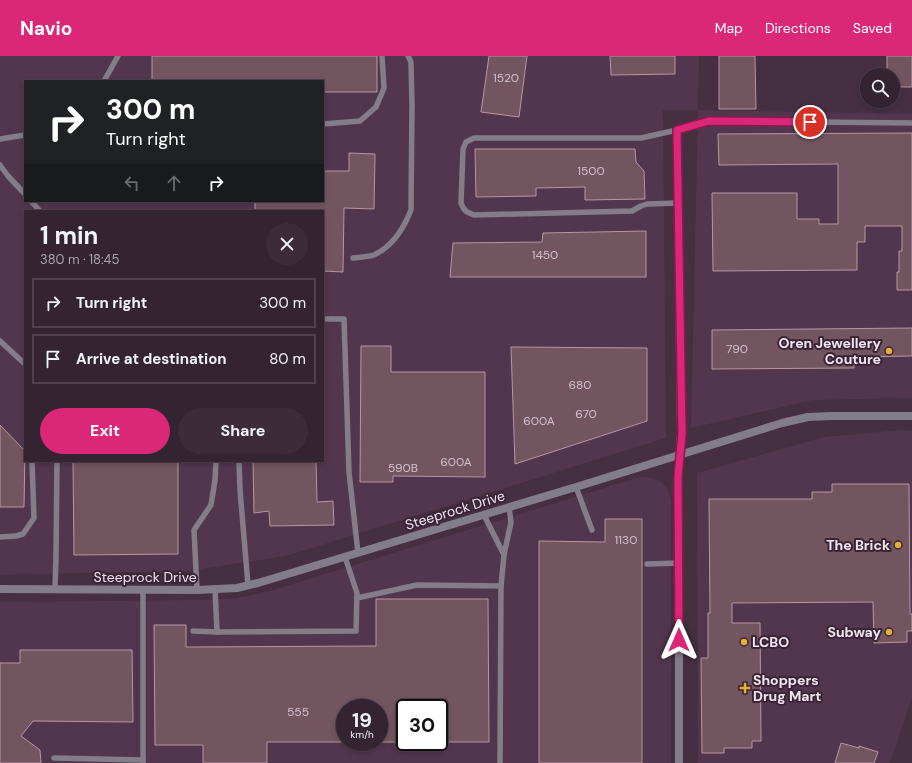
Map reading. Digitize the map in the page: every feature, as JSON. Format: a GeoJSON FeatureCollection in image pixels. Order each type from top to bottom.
{"type":"FeatureCollection","features":[{"type":"Feature","properties":{"kind":"street"},"geometry":{"type":"LineString","coordinates":[[677,130],[682,434],[678,477],[679,763]]}},
{"type":"Feature","properties":{"kind":"street","name":"Steeprock Drive"},"geometry":{"type":"LineString","coordinates":[[0,589],[197,590],[237,588],[509,508],[782,422],[808,417],[912,416]]}},
{"type":"Feature","properties":{"kind":"lane"},"geometry":{"type":"LineString","coordinates":[[105,80],[118,56]]}},
{"type":"Feature","properties":{"kind":"lane"},"geometry":{"type":"LineString","coordinates":[[324,124],[360,121],[376,107],[384,88],[382,56]]}},
{"type":"Feature","properties":{"kind":"lane"},"geometry":{"type":"LineString","coordinates":[[353,258],[374,255],[385,248],[397,237],[412,210],[411,62],[408,56]]}},
{"type":"Feature","properties":{"kind":"lane"},"geometry":{"type":"LineString","coordinates":[[678,203],[648,204],[632,211],[474,215],[466,212],[462,208],[461,203],[463,149],[466,142],[474,138],[641,138],[709,121],[912,123]]}},
{"type":"Feature","properties":{"kind":"lane"},"geometry":{"type":"LineString","coordinates":[[0,139],[24,135]]}},
{"type":"Feature","properties":{"kind":"lane"},"geometry":{"type":"LineString","coordinates":[[0,165],[24,193]]}},
{"type":"Feature","properties":{"kind":"lane"},"geometry":{"type":"LineString","coordinates":[[32,202],[39,210]]}},
{"type":"Feature","properties":{"kind":"lane"},"geometry":{"type":"LineString","coordinates":[[324,318],[344,319],[349,472],[358,553]]}},
{"type":"Feature","properties":{"kind":"lane"},"geometry":{"type":"LineString","coordinates":[[0,341],[24,363]]}},
{"type":"Feature","properties":{"kind":"lane"},"geometry":{"type":"LineString","coordinates":[[0,537],[23,534],[34,518],[32,462]]}},
{"type":"Feature","properties":{"kind":"lane"},"geometry":{"type":"LineString","coordinates":[[55,590],[58,462]]}},
{"type":"Feature","properties":{"kind":"lane"},"geometry":{"type":"LineString","coordinates":[[197,590],[194,530],[211,505],[216,462]]}},
{"type":"Feature","properties":{"kind":"lane"},"geometry":{"type":"LineString","coordinates":[[239,462],[248,585]]}},
{"type":"Feature","properties":{"kind":"lane"},"geometry":{"type":"LineString","coordinates":[[576,487],[592,530]]}},
{"type":"Feature","properties":{"kind":"lane"},"geometry":{"type":"LineString","coordinates":[[500,763],[501,586],[504,555],[511,522],[509,508]]}},
{"type":"Feature","properties":{"kind":"lane"},"geometry":{"type":"LineString","coordinates":[[484,515],[504,555]]}},
{"type":"Feature","properties":{"kind":"lane"},"geometry":{"type":"LineString","coordinates":[[192,631],[356,631],[357,593],[345,557]]}},
{"type":"Feature","properties":{"kind":"lane"},"geometry":{"type":"LineString","coordinates":[[647,564],[679,563]]}},
{"type":"Feature","properties":{"kind":"lane"},"geometry":{"type":"LineString","coordinates":[[357,598],[417,585],[501,586]]}},
{"type":"Feature","properties":{"kind":"lane"},"geometry":{"type":"LineString","coordinates":[[215,589],[217,632]]}},
{"type":"Feature","properties":{"kind":"lane"},"geometry":{"type":"LineString","coordinates":[[54,758],[143,762],[143,590]]}},
{"type":"Feature","properties":{"kind":"shaded area"},"geometry":{"type":"Polygon","coordinates":[[[0,56],[699,56],[698,110],[663,110],[666,438],[286,556],[188,571],[0,575],[0,56]]]}},
{"type":"Feature","properties":{"kind":"shaded area"},"geometry":{"type":"Polygon","coordinates":[[[698,110],[912,114],[912,398],[813,400],[691,428],[698,110]]]}},
{"type":"Feature","properties":{"kind":"shaded area"},"geometry":{"type":"Polygon","coordinates":[[[901,430],[912,431],[912,697],[890,763],[698,763],[697,473],[824,437],[901,430]]]}},
{"type":"Feature","properties":{"kind":"shaded area"},"geometry":{"type":"Polygon","coordinates":[[[640,477],[660,481],[667,488],[671,499],[671,763],[0,763],[0,602],[197,600],[237,598],[270,591],[640,477]]]}},
{"type":"Feature","properties":{"kind":"building"},"geometry":{"type":"Polygon","coordinates":[[[152,56],[377,56],[377,92],[324,92],[324,80],[152,80],[152,56]]]}},
{"type":"Feature","properties":{"kind":"building"},"geometry":{"type":"Polygon","coordinates":[[[489,56],[527,56],[519,117],[481,112],[489,56]]]}},
{"type":"Feature","properties":{"kind":"building"},"geometry":{"type":"Polygon","coordinates":[[[610,56],[675,56],[675,74],[611,75],[610,56]]]}},
{"type":"Feature","properties":{"kind":"building"},"geometry":{"type":"Polygon","coordinates":[[[719,56],[755,56],[756,109],[719,109],[719,56]]]}},
{"type":"Feature","properties":{"kind":"building"},"geometry":{"type":"Polygon","coordinates":[[[887,56],[912,56],[912,87],[900,87],[900,68],[887,68],[887,56]]]}},
{"type":"Feature","properties":{"kind":"building"},"geometry":{"type":"Polygon","coordinates":[[[912,133],[912,290],[897,290],[899,251],[902,251],[902,226],[865,226],[865,242],[857,242],[857,270],[713,271],[712,193],[797,193],[797,219],[819,219],[819,224],[838,224],[838,164],[719,165],[718,134],[912,133]]]}},
{"type":"Feature","properties":{"kind":"building"},"geometry":{"type":"Polygon","coordinates":[[[475,149],[635,149],[636,162],[644,171],[645,199],[585,200],[585,187],[536,188],[536,196],[476,197],[475,149]]]}},
{"type":"Feature","properties":{"kind":"building"},"geometry":{"type":"Polygon","coordinates":[[[349,153],[375,154],[374,209],[344,208],[343,272],[324,271],[324,210],[255,210],[255,202],[324,202],[324,171],[349,171],[349,153]]]}},
{"type":"Feature","properties":{"kind":"building"},"geometry":{"type":"Polygon","coordinates":[[[646,231],[646,277],[450,277],[453,243],[542,242],[543,233],[646,231]]]}},
{"type":"Feature","properties":{"kind":"building"},"geometry":{"type":"Polygon","coordinates":[[[912,328],[912,356],[854,357],[854,368],[712,369],[712,330],[912,328]]]}},
{"type":"Feature","properties":{"kind":"building"},"geometry":{"type":"Polygon","coordinates":[[[361,346],[391,346],[391,372],[485,372],[485,477],[393,476],[393,482],[360,482],[361,346]]]}},
{"type":"Feature","properties":{"kind":"building"},"geometry":{"type":"Polygon","coordinates":[[[511,347],[647,348],[647,421],[515,464],[511,347]]]}},
{"type":"Feature","properties":{"kind":"building"},"geometry":{"type":"Polygon","coordinates":[[[0,425],[24,450],[25,462],[24,507],[0,507],[0,425]]]}},
{"type":"Feature","properties":{"kind":"building"},"geometry":{"type":"Polygon","coordinates":[[[73,462],[178,462],[178,554],[74,555],[73,462]]]}},
{"type":"Feature","properties":{"kind":"building"},"geometry":{"type":"Polygon","coordinates":[[[253,462],[316,462],[317,502],[333,501],[334,525],[270,526],[269,511],[254,513],[253,462]]]}},
{"type":"Feature","properties":{"kind":"building"},"geometry":{"type":"Polygon","coordinates":[[[832,484],[909,484],[910,614],[912,614],[912,631],[907,631],[907,642],[874,643],[873,602],[732,603],[732,623],[760,623],[761,741],[752,741],[752,748],[724,748],[724,753],[702,753],[701,658],[708,658],[708,613],[710,613],[709,499],[812,499],[812,492],[832,492],[832,484]]]}},
{"type":"Feature","properties":{"kind":"building"},"geometry":{"type":"Polygon","coordinates":[[[605,519],[642,519],[642,763],[539,763],[539,541],[605,542],[605,519]]]}},
{"type":"Feature","properties":{"kind":"building"},"geometry":{"type":"Polygon","coordinates":[[[376,599],[488,599],[489,742],[448,742],[448,699],[396,699],[396,742],[388,742],[388,699],[336,699],[336,742],[267,742],[267,763],[203,763],[203,745],[155,745],[154,625],[186,625],[186,647],[376,646],[376,599]]]}},
{"type":"Feature","properties":{"kind":"building"},"geometry":{"type":"Polygon","coordinates":[[[20,650],[132,650],[133,722],[33,721],[21,736],[40,750],[41,763],[0,763],[0,663],[20,663],[20,650]]]}},
{"type":"Feature","properties":{"kind":"building"},"geometry":{"type":"Polygon","coordinates":[[[841,743],[859,748],[859,746],[878,752],[874,763],[835,763],[841,743]]]}},
{"type":"Feature","properties":{"kind":"place","name":"Oren Jewellery Couture"},"geometry":{"type":"Point","coordinates":[889,351]}},
{"type":"Feature","properties":{"kind":"place","name":"The Brick"},"geometry":{"type":"Point","coordinates":[898,545]}},
{"type":"Feature","properties":{"kind":"place","name":"Subway"},"geometry":{"type":"Point","coordinates":[889,632]}},
{"type":"Feature","properties":{"kind":"place","name":"LCBO"},"geometry":{"type":"Point","coordinates":[744,642]}},
{"type":"Feature","properties":{"kind":"place","name":"Shoppers Drug Mart"},"geometry":{"type":"Point","coordinates":[745,688]}},
{"type":"Feature","properties":{"kind":"route"},"geometry":{"type":"LineString","coordinates":[[679,640],[678,477],[682,434],[677,130],[709,121],[810,122]]}}]}
